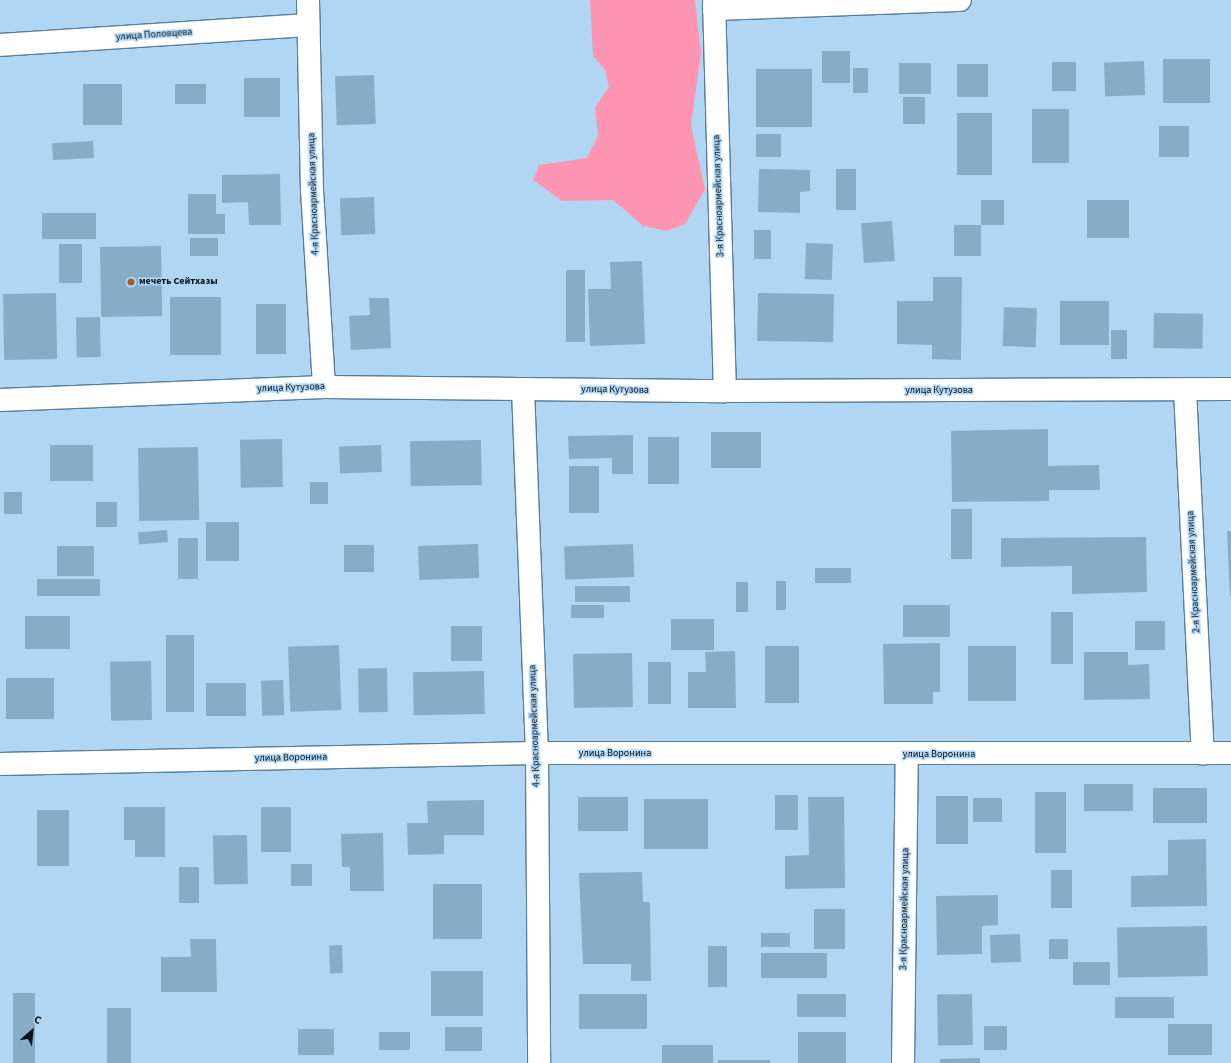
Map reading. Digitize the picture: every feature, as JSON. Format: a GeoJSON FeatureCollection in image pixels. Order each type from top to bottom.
{"type":"FeatureCollection","features":[{"type":"Feature","properties":{"kind":"street","name":"4-я Красноармейская улица"},"geometry":{"type":"LineString","coordinates":[[308,0],[312,190],[324,387]]}},
{"type":"Feature","properties":{"kind":"street"},"geometry":{"type":"LineString","coordinates":[[714,5],[960,0]]}},
{"type":"Feature","properties":{"kind":"street","name":"3-я Красноармейская улица"},"geometry":{"type":"LineString","coordinates":[[714,5],[725,391]]}},
{"type":"Feature","properties":{"kind":"street","name":"улица Половцева"},"geometry":{"type":"LineString","coordinates":[[0,45],[308,25]]}},
{"type":"Feature","properties":{"kind":"street","name":"улица Кутузова"},"geometry":{"type":"LineString","coordinates":[[0,400],[324,387],[725,391],[1231,389]]}},
{"type":"Feature","properties":{"kind":"street","name":"4-я Красноармейская улица"},"geometry":{"type":"LineString","coordinates":[[523,389],[537,753],[539,1063]]}},
{"type":"Feature","properties":{"kind":"street","name":"2-я Красноармейская улица"},"geometry":{"type":"LineString","coordinates":[[1185,390],[1203,754]]}},
{"type":"Feature","properties":{"kind":"street","name":"улица Воронина"},"geometry":{"type":"LineString","coordinates":[[0,764],[537,753],[907,755],[1231,754]]}},
{"type":"Feature","properties":{"kind":"street","name":"3-я Красноармейская улица"},"geometry":{"type":"LineString","coordinates":[[903,1063],[907,755]]}},
{"type":"Feature","properties":{"kind":"shaded area"},"geometry":{"type":"Polygon","coordinates":[[[590,0],[695,0],[701,53],[691,125],[705,190],[685,224],[667,231],[643,226],[613,200],[562,201],[533,180],[539,165],[587,158],[598,136],[595,107],[609,87],[605,70],[593,56],[590,0]]]}},
{"type":"Feature","properties":{"kind":"building"},"geometry":{"type":"Polygon","coordinates":[[[822,51],[850,51],[850,83],[822,83],[822,51]]]}},
{"type":"Feature","properties":{"kind":"building"},"geometry":{"type":"Polygon","coordinates":[[[1163,59],[1210,59],[1210,103],[1163,103],[1163,59]]]}},
{"type":"Feature","properties":{"kind":"building"},"geometry":{"type":"Polygon","coordinates":[[[1144,61],[1145,95],[1105,96],[1104,62],[1144,61]]]}},
{"type":"Feature","properties":{"kind":"building"},"geometry":{"type":"Polygon","coordinates":[[[1052,62],[1076,62],[1076,91],[1052,91],[1052,62]]]}},
{"type":"Feature","properties":{"kind":"building"},"geometry":{"type":"Polygon","coordinates":[[[899,63],[931,63],[931,94],[899,94],[899,63]]]}},
{"type":"Feature","properties":{"kind":"building"},"geometry":{"type":"Polygon","coordinates":[[[957,64],[988,64],[988,97],[957,97],[957,64]]]}},
{"type":"Feature","properties":{"kind":"building"},"geometry":{"type":"Polygon","coordinates":[[[853,68],[868,68],[868,93],[853,93],[853,68]]]}},
{"type":"Feature","properties":{"kind":"building"},"geometry":{"type":"Polygon","coordinates":[[[756,69],[812,69],[812,127],[756,127],[756,69]]]}},
{"type":"Feature","properties":{"kind":"building"},"geometry":{"type":"Polygon","coordinates":[[[374,75],[376,124],[337,125],[335,76],[374,75]]]}},
{"type":"Feature","properties":{"kind":"building"},"geometry":{"type":"Polygon","coordinates":[[[244,78],[280,78],[280,117],[244,117],[244,78]]]}},
{"type":"Feature","properties":{"kind":"building"},"geometry":{"type":"Polygon","coordinates":[[[83,84],[122,84],[122,125],[83,125],[83,84]]]}},
{"type":"Feature","properties":{"kind":"building"},"geometry":{"type":"Polygon","coordinates":[[[175,84],[206,84],[206,104],[175,104],[175,84]]]}},
{"type":"Feature","properties":{"kind":"building"},"geometry":{"type":"Polygon","coordinates":[[[903,97],[925,97],[925,124],[903,124],[903,97]]]}},
{"type":"Feature","properties":{"kind":"building"},"geometry":{"type":"Polygon","coordinates":[[[1032,109],[1069,109],[1069,163],[1032,163],[1032,109]]]}},
{"type":"Feature","properties":{"kind":"building"},"geometry":{"type":"Polygon","coordinates":[[[957,113],[992,113],[992,175],[957,175],[957,113]]]}},
{"type":"Feature","properties":{"kind":"building"},"geometry":{"type":"Polygon","coordinates":[[[1159,126],[1189,126],[1189,157],[1159,157],[1159,126]]]}},
{"type":"Feature","properties":{"kind":"building"},"geometry":{"type":"Polygon","coordinates":[[[756,134],[781,134],[781,157],[756,157],[756,134]]]}},
{"type":"Feature","properties":{"kind":"building"},"geometry":{"type":"Polygon","coordinates":[[[93,141],[94,158],[53,160],[52,143],[93,141]]]}},
{"type":"Feature","properties":{"kind":"building"},"geometry":{"type":"Polygon","coordinates":[[[759,169],[810,170],[810,191],[800,192],[800,213],[758,212],[759,169]]]}},
{"type":"Feature","properties":{"kind":"building"},"geometry":{"type":"Polygon","coordinates":[[[836,169],[856,169],[856,210],[836,210],[836,169]]]}},
{"type":"Feature","properties":{"kind":"building"},"geometry":{"type":"Polygon","coordinates":[[[280,174],[281,225],[249,225],[248,202],[222,203],[222,175],[280,174]]]}},
{"type":"Feature","properties":{"kind":"building"},"geometry":{"type":"Polygon","coordinates":[[[188,194],[216,194],[216,214],[225,214],[225,234],[188,234],[188,194]]]}},
{"type":"Feature","properties":{"kind":"building"},"geometry":{"type":"Polygon","coordinates":[[[374,197],[375,234],[341,235],[340,198],[374,197]]]}},
{"type":"Feature","properties":{"kind":"building"},"geometry":{"type":"Polygon","coordinates":[[[981,200],[1004,200],[1004,225],[981,225],[981,200]]]}},
{"type":"Feature","properties":{"kind":"building"},"geometry":{"type":"Polygon","coordinates":[[[1087,200],[1129,200],[1129,238],[1087,238],[1087,200]]]}},
{"type":"Feature","properties":{"kind":"building"},"geometry":{"type":"Polygon","coordinates":[[[42,213],[96,213],[96,239],[42,239],[42,213]]]}},
{"type":"Feature","properties":{"kind":"building"},"geometry":{"type":"Polygon","coordinates":[[[892,221],[895,261],[864,263],[861,223],[892,221]]]}},
{"type":"Feature","properties":{"kind":"building"},"geometry":{"type":"Polygon","coordinates":[[[954,225],[981,225],[981,256],[954,256],[954,225]]]}},
{"type":"Feature","properties":{"kind":"building"},"geometry":{"type":"Polygon","coordinates":[[[754,230],[771,230],[771,259],[754,259],[754,230]]]}},
{"type":"Feature","properties":{"kind":"building"},"geometry":{"type":"Polygon","coordinates":[[[190,238],[218,238],[218,256],[190,256],[190,238]]]}},
{"type":"Feature","properties":{"kind":"building"},"geometry":{"type":"Polygon","coordinates":[[[806,243],[833,244],[832,280],[805,279],[806,243]]]}},
{"type":"Feature","properties":{"kind":"building"},"geometry":{"type":"Polygon","coordinates":[[[59,244],[82,244],[82,283],[59,283],[59,244]]]}},
{"type":"Feature","properties":{"kind":"building","name":"мечеть Сейтхазы"},"geometry":{"type":"Polygon","coordinates":[[[161,246],[162,316],[101,317],[100,247],[161,246]]]}},
{"type":"Feature","properties":{"kind":"building"},"geometry":{"type":"Polygon","coordinates":[[[642,261],[645,344],[590,346],[588,289],[611,289],[610,262],[642,261]]]}},
{"type":"Feature","properties":{"kind":"building"},"geometry":{"type":"Polygon","coordinates":[[[566,270],[585,270],[585,342],[566,342],[566,270]]]}},
{"type":"Feature","properties":{"kind":"building"},"geometry":{"type":"Polygon","coordinates":[[[933,277],[962,277],[961,360],[932,359],[932,345],[897,344],[897,301],[933,301],[933,277]]]}},
{"type":"Feature","properties":{"kind":"building"},"geometry":{"type":"Polygon","coordinates":[[[56,293],[57,359],[4,360],[3,294],[56,293]]]}},
{"type":"Feature","properties":{"kind":"building"},"geometry":{"type":"Polygon","coordinates":[[[758,293],[834,294],[833,342],[757,341],[758,293]]]}},
{"type":"Feature","properties":{"kind":"building"},"geometry":{"type":"Polygon","coordinates":[[[170,297],[221,297],[221,355],[170,355],[170,297]]]}},
{"type":"Feature","properties":{"kind":"building"},"geometry":{"type":"Polygon","coordinates":[[[369,298],[389,298],[391,348],[351,350],[349,316],[370,315],[369,298]]]}},
{"type":"Feature","properties":{"kind":"building"},"geometry":{"type":"Polygon","coordinates":[[[1060,301],[1109,301],[1109,345],[1060,345],[1060,301]]]}},
{"type":"Feature","properties":{"kind":"building"},"geometry":{"type":"Polygon","coordinates":[[[256,304],[286,304],[286,354],[256,354],[256,304]]]}},
{"type":"Feature","properties":{"kind":"building"},"geometry":{"type":"Polygon","coordinates":[[[1004,307],[1037,308],[1036,347],[1003,346],[1004,307]]]}},
{"type":"Feature","properties":{"kind":"building"},"geometry":{"type":"Polygon","coordinates":[[[1154,313],[1203,314],[1202,349],[1153,348],[1154,313]]]}},
{"type":"Feature","properties":{"kind":"building"},"geometry":{"type":"Polygon","coordinates":[[[76,317],[100,317],[101,357],[77,357],[76,317]]]}},
{"type":"Feature","properties":{"kind":"building"},"geometry":{"type":"Polygon","coordinates":[[[1111,330],[1127,330],[1127,359],[1111,359],[1111,330]]]}},
{"type":"Feature","properties":{"kind":"building"},"geometry":{"type":"Polygon","coordinates":[[[1048,429],[1048,466],[1099,465],[1100,490],[1049,490],[1049,501],[952,502],[951,431],[1048,429]]]}},
{"type":"Feature","properties":{"kind":"building"},"geometry":{"type":"Polygon","coordinates":[[[711,432],[761,432],[761,468],[711,468],[711,432]]]}},
{"type":"Feature","properties":{"kind":"building"},"geometry":{"type":"Polygon","coordinates":[[[633,435],[633,474],[612,474],[612,458],[569,459],[568,436],[633,435]]]}},
{"type":"Feature","properties":{"kind":"building"},"geometry":{"type":"Polygon","coordinates":[[[648,437],[679,437],[679,484],[648,484],[648,437]]]}},
{"type":"Feature","properties":{"kind":"building"},"geometry":{"type":"Polygon","coordinates":[[[282,439],[283,487],[241,488],[240,440],[282,439]]]}},
{"type":"Feature","properties":{"kind":"building"},"geometry":{"type":"Polygon","coordinates":[[[481,440],[482,485],[411,486],[410,441],[481,440]]]}},
{"type":"Feature","properties":{"kind":"building"},"geometry":{"type":"Polygon","coordinates":[[[50,445],[93,445],[93,481],[50,481],[50,445]]]}},
{"type":"Feature","properties":{"kind":"building"},"geometry":{"type":"Polygon","coordinates":[[[381,445],[382,472],[340,473],[339,446],[381,445]]]}},
{"type":"Feature","properties":{"kind":"building"},"geometry":{"type":"Polygon","coordinates":[[[198,447],[199,520],[139,521],[138,448],[198,447]]]}},
{"type":"Feature","properties":{"kind":"building"},"geometry":{"type":"Polygon","coordinates":[[[569,466],[599,466],[599,513],[569,513],[569,466]]]}},
{"type":"Feature","properties":{"kind":"building"},"geometry":{"type":"Polygon","coordinates":[[[310,482],[328,482],[328,504],[310,504],[310,482]]]}},
{"type":"Feature","properties":{"kind":"building"},"geometry":{"type":"Polygon","coordinates":[[[4,492],[22,492],[22,514],[4,514],[4,492]]]}},
{"type":"Feature","properties":{"kind":"building"},"geometry":{"type":"Polygon","coordinates":[[[96,502],[117,502],[117,527],[96,527],[96,502]]]}},
{"type":"Feature","properties":{"kind":"building"},"geometry":{"type":"Polygon","coordinates":[[[951,509],[972,509],[972,559],[951,559],[951,509]]]}},
{"type":"Feature","properties":{"kind":"building"},"geometry":{"type":"Polygon","coordinates":[[[206,522],[239,522],[239,561],[206,561],[206,522]]]}},
{"type":"Feature","properties":{"kind":"building"},"geometry":{"type":"Polygon","coordinates":[[[167,530],[168,542],[139,544],[138,533],[167,530]]]}},
{"type":"Feature","properties":{"kind":"building"},"geometry":{"type":"Polygon","coordinates":[[[1227,531],[1231,531],[1231,596],[1230,596],[1227,531]]]}},
{"type":"Feature","properties":{"kind":"building"},"geometry":{"type":"Polygon","coordinates":[[[1146,537],[1147,592],[1072,594],[1072,566],[1001,567],[1001,538],[1146,537]]]}},
{"type":"Feature","properties":{"kind":"building"},"geometry":{"type":"Polygon","coordinates":[[[178,538],[198,538],[198,579],[178,579],[178,538]]]}},
{"type":"Feature","properties":{"kind":"building"},"geometry":{"type":"Polygon","coordinates":[[[478,544],[479,578],[419,580],[418,546],[478,544]]]}},
{"type":"Feature","properties":{"kind":"building"},"geometry":{"type":"Polygon","coordinates":[[[633,544],[634,577],[565,579],[564,546],[633,544]]]}},
{"type":"Feature","properties":{"kind":"building"},"geometry":{"type":"Polygon","coordinates":[[[344,545],[374,545],[374,572],[344,572],[344,545]]]}},
{"type":"Feature","properties":{"kind":"building"},"geometry":{"type":"Polygon","coordinates":[[[57,546],[94,546],[94,576],[57,576],[57,546]]]}},
{"type":"Feature","properties":{"kind":"building"},"geometry":{"type":"Polygon","coordinates":[[[815,568],[851,568],[851,583],[815,583],[815,568]]]}},
{"type":"Feature","properties":{"kind":"building"},"geometry":{"type":"Polygon","coordinates":[[[37,579],[100,579],[100,596],[37,596],[37,579]]]}},
{"type":"Feature","properties":{"kind":"building"},"geometry":{"type":"Polygon","coordinates":[[[776,581],[786,581],[786,610],[776,610],[776,581]]]}},
{"type":"Feature","properties":{"kind":"building"},"geometry":{"type":"Polygon","coordinates":[[[736,582],[748,582],[748,612],[736,612],[736,582]]]}},
{"type":"Feature","properties":{"kind":"building"},"geometry":{"type":"Polygon","coordinates":[[[575,586],[630,586],[630,602],[575,602],[575,586]]]}},
{"type":"Feature","properties":{"kind":"building"},"geometry":{"type":"Polygon","coordinates":[[[571,605],[604,605],[604,618],[571,618],[571,605]]]}},
{"type":"Feature","properties":{"kind":"building"},"geometry":{"type":"Polygon","coordinates":[[[903,605],[950,605],[950,637],[903,637],[903,605]]]}},
{"type":"Feature","properties":{"kind":"building"},"geometry":{"type":"Polygon","coordinates":[[[1051,612],[1073,612],[1073,664],[1051,664],[1051,612]]]}},
{"type":"Feature","properties":{"kind":"building"},"geometry":{"type":"Polygon","coordinates":[[[25,616],[70,616],[70,649],[25,649],[25,616]]]}},
{"type":"Feature","properties":{"kind":"building"},"geometry":{"type":"Polygon","coordinates":[[[671,619],[714,619],[714,650],[671,650],[671,619]]]}},
{"type":"Feature","properties":{"kind":"building"},"geometry":{"type":"Polygon","coordinates":[[[1135,621],[1165,621],[1165,650],[1135,650],[1135,621]]]}},
{"type":"Feature","properties":{"kind":"building"},"geometry":{"type":"Polygon","coordinates":[[[451,626],[482,626],[482,661],[451,661],[451,626]]]}},
{"type":"Feature","properties":{"kind":"building"},"geometry":{"type":"Polygon","coordinates":[[[166,635],[194,635],[194,712],[166,712],[166,635]]]}},
{"type":"Feature","properties":{"kind":"building"},"geometry":{"type":"Polygon","coordinates":[[[940,643],[940,692],[933,692],[933,704],[884,704],[883,644],[940,643]]]}},
{"type":"Feature","properties":{"kind":"building"},"geometry":{"type":"Polygon","coordinates":[[[339,645],[341,710],[290,712],[288,647],[339,645]]]}},
{"type":"Feature","properties":{"kind":"building"},"geometry":{"type":"Polygon","coordinates":[[[765,646],[799,646],[799,703],[765,703],[765,646]]]}},
{"type":"Feature","properties":{"kind":"building"},"geometry":{"type":"Polygon","coordinates":[[[968,646],[1016,646],[1016,701],[968,701],[968,646]]]}},
{"type":"Feature","properties":{"kind":"building"},"geometry":{"type":"Polygon","coordinates":[[[735,651],[736,708],[688,708],[688,672],[706,672],[705,652],[735,651]]]}},
{"type":"Feature","properties":{"kind":"building"},"geometry":{"type":"Polygon","coordinates":[[[1084,652],[1128,652],[1128,665],[1149,664],[1150,699],[1084,700],[1084,652]]]}},
{"type":"Feature","properties":{"kind":"building"},"geometry":{"type":"Polygon","coordinates":[[[632,653],[633,707],[574,708],[573,654],[632,653]]]}},
{"type":"Feature","properties":{"kind":"building"},"geometry":{"type":"Polygon","coordinates":[[[151,661],[152,720],[111,721],[110,662],[151,661]]]}},
{"type":"Feature","properties":{"kind":"building"},"geometry":{"type":"Polygon","coordinates":[[[648,662],[671,662],[671,704],[648,704],[648,662]]]}},
{"type":"Feature","properties":{"kind":"building"},"geometry":{"type":"Polygon","coordinates":[[[387,668],[388,712],[359,712],[358,669],[387,668]]]}},
{"type":"Feature","properties":{"kind":"building"},"geometry":{"type":"Polygon","coordinates":[[[484,671],[485,714],[414,715],[413,672],[484,671]]]}},
{"type":"Feature","properties":{"kind":"building"},"geometry":{"type":"Polygon","coordinates":[[[6,678],[54,678],[54,719],[6,719],[6,678]]]}},
{"type":"Feature","properties":{"kind":"building"},"geometry":{"type":"Polygon","coordinates":[[[283,680],[284,715],[262,716],[261,681],[283,680]]]}},
{"type":"Feature","properties":{"kind":"building"},"geometry":{"type":"Polygon","coordinates":[[[206,683],[246,683],[246,716],[206,716],[206,683]]]}},
{"type":"Feature","properties":{"kind":"building"},"geometry":{"type":"Polygon","coordinates":[[[1084,784],[1133,784],[1133,811],[1084,811],[1084,784]]]}},
{"type":"Feature","properties":{"kind":"building"},"geometry":{"type":"Polygon","coordinates":[[[1153,788],[1207,788],[1207,823],[1153,823],[1153,788]]]}},
{"type":"Feature","properties":{"kind":"building"},"geometry":{"type":"Polygon","coordinates":[[[1035,792],[1066,792],[1066,853],[1035,853],[1035,792]]]}},
{"type":"Feature","properties":{"kind":"building"},"geometry":{"type":"Polygon","coordinates":[[[775,795],[798,795],[798,830],[775,830],[775,795]]]}},
{"type":"Feature","properties":{"kind":"building"},"geometry":{"type":"Polygon","coordinates":[[[936,796],[968,796],[968,844],[936,844],[936,796]]]}},
{"type":"Feature","properties":{"kind":"building"},"geometry":{"type":"Polygon","coordinates":[[[578,797],[628,797],[628,831],[578,831],[578,797]]]}},
{"type":"Feature","properties":{"kind":"building"},"geometry":{"type":"Polygon","coordinates":[[[808,797],[844,797],[845,888],[785,889],[785,856],[809,855],[808,797]]]}},
{"type":"Feature","properties":{"kind":"building"},"geometry":{"type":"Polygon","coordinates":[[[973,798],[1002,798],[1002,822],[973,822],[973,798]]]}},
{"type":"Feature","properties":{"kind":"building"},"geometry":{"type":"Polygon","coordinates":[[[644,799],[708,799],[708,849],[644,849],[644,799]]]}},
{"type":"Feature","properties":{"kind":"building"},"geometry":{"type":"Polygon","coordinates":[[[484,800],[484,835],[444,835],[444,854],[408,855],[407,823],[428,823],[427,801],[484,800]]]}},
{"type":"Feature","properties":{"kind":"building"},"geometry":{"type":"Polygon","coordinates":[[[124,807],[165,807],[165,857],[135,857],[135,840],[124,840],[124,807]]]}},
{"type":"Feature","properties":{"kind":"building"},"geometry":{"type":"Polygon","coordinates":[[[261,807],[291,807],[291,852],[261,852],[261,807]]]}},
{"type":"Feature","properties":{"kind":"building"},"geometry":{"type":"Polygon","coordinates":[[[37,810],[69,810],[69,866],[37,866],[37,810]]]}},
{"type":"Feature","properties":{"kind":"building"},"geometry":{"type":"Polygon","coordinates":[[[383,833],[384,891],[350,891],[350,867],[342,867],[341,834],[383,833]]]}},
{"type":"Feature","properties":{"kind":"building"},"geometry":{"type":"Polygon","coordinates":[[[247,835],[248,884],[214,885],[213,836],[247,835]]]}},
{"type":"Feature","properties":{"kind":"building"},"geometry":{"type":"Polygon","coordinates":[[[1206,839],[1207,906],[1131,907],[1131,876],[1168,875],[1168,840],[1206,839]]]}},
{"type":"Feature","properties":{"kind":"building"},"geometry":{"type":"Polygon","coordinates":[[[291,864],[312,864],[312,886],[291,886],[291,864]]]}},
{"type":"Feature","properties":{"kind":"building"},"geometry":{"type":"Polygon","coordinates":[[[179,867],[199,867],[199,903],[179,903],[179,867]]]}},
{"type":"Feature","properties":{"kind":"building"},"geometry":{"type":"Polygon","coordinates":[[[1051,870],[1072,870],[1072,908],[1051,908],[1051,870]]]}},
{"type":"Feature","properties":{"kind":"building"},"geometry":{"type":"Polygon","coordinates":[[[642,872],[643,902],[650,902],[651,981],[631,981],[631,964],[583,964],[579,873],[642,872]]]}},
{"type":"Feature","properties":{"kind":"building"},"geometry":{"type":"Polygon","coordinates":[[[433,884],[482,884],[482,939],[433,939],[433,884]]]}},
{"type":"Feature","properties":{"kind":"building"},"geometry":{"type":"Polygon","coordinates":[[[998,895],[998,925],[982,926],[982,954],[937,955],[936,896],[998,895]]]}},
{"type":"Feature","properties":{"kind":"building"},"geometry":{"type":"Polygon","coordinates":[[[814,909],[845,909],[845,949],[814,949],[814,909]]]}},
{"type":"Feature","properties":{"kind":"building"},"geometry":{"type":"Polygon","coordinates":[[[1207,926],[1208,976],[1118,978],[1117,928],[1207,926]]]}},
{"type":"Feature","properties":{"kind":"building"},"geometry":{"type":"Polygon","coordinates":[[[761,933],[790,933],[790,947],[761,947],[761,933]]]}},
{"type":"Feature","properties":{"kind":"building"},"geometry":{"type":"Polygon","coordinates":[[[1020,934],[1021,962],[991,963],[990,935],[1020,934]]]}},
{"type":"Feature","properties":{"kind":"building"},"geometry":{"type":"Polygon","coordinates":[[[190,939],[216,939],[217,992],[161,992],[161,957],[191,957],[190,939]]]}},
{"type":"Feature","properties":{"kind":"building"},"geometry":{"type":"Polygon","coordinates":[[[1049,939],[1068,939],[1068,959],[1049,959],[1049,939]]]}},
{"type":"Feature","properties":{"kind":"building"},"geometry":{"type":"Polygon","coordinates":[[[329,945],[342,945],[343,973],[330,973],[329,945]]]}},
{"type":"Feature","properties":{"kind":"building"},"geometry":{"type":"Polygon","coordinates":[[[708,946],[727,946],[727,987],[708,987],[708,946]]]}},
{"type":"Feature","properties":{"kind":"building"},"geometry":{"type":"Polygon","coordinates":[[[761,953],[827,953],[827,978],[761,978],[761,953]]]}},
{"type":"Feature","properties":{"kind":"building"},"geometry":{"type":"Polygon","coordinates":[[[1073,962],[1110,962],[1110,985],[1073,985],[1073,962]]]}},
{"type":"Feature","properties":{"kind":"building"},"geometry":{"type":"Polygon","coordinates":[[[431,971],[483,971],[483,1016],[431,1016],[431,971]]]}},
{"type":"Feature","properties":{"kind":"building"},"geometry":{"type":"Polygon","coordinates":[[[13,993],[35,993],[35,1063],[13,1063],[13,993]]]}},
{"type":"Feature","properties":{"kind":"building"},"geometry":{"type":"Polygon","coordinates":[[[579,994],[647,994],[647,1029],[579,1029],[579,994]]]}},
{"type":"Feature","properties":{"kind":"building"},"geometry":{"type":"Polygon","coordinates":[[[797,994],[846,994],[846,1017],[797,1017],[797,994]]]}},
{"type":"Feature","properties":{"kind":"building"},"geometry":{"type":"Polygon","coordinates":[[[972,994],[973,1045],[938,1046],[937,995],[972,994]]]}},
{"type":"Feature","properties":{"kind":"building"},"geometry":{"type":"Polygon","coordinates":[[[1115,997],[1174,997],[1174,1018],[1115,1018],[1115,997]]]}},
{"type":"Feature","properties":{"kind":"building"},"geometry":{"type":"Polygon","coordinates":[[[107,1008],[131,1008],[131,1063],[107,1063],[107,1008]]]}},
{"type":"Feature","properties":{"kind":"building"},"geometry":{"type":"Polygon","coordinates":[[[1168,1024],[1212,1024],[1212,1055],[1168,1055],[1168,1024]]]}},
{"type":"Feature","properties":{"kind":"building"},"geometry":{"type":"Polygon","coordinates":[[[984,1026],[1007,1026],[1007,1050],[984,1050],[984,1026]]]}},
{"type":"Feature","properties":{"kind":"building"},"geometry":{"type":"Polygon","coordinates":[[[445,1027],[482,1027],[482,1051],[445,1051],[445,1027]]]}},
{"type":"Feature","properties":{"kind":"building"},"geometry":{"type":"Polygon","coordinates":[[[298,1029],[334,1029],[334,1055],[298,1055],[298,1029]]]}},
{"type":"Feature","properties":{"kind":"building"},"geometry":{"type":"Polygon","coordinates":[[[379,1032],[410,1032],[410,1050],[379,1050],[379,1032]]]}},
{"type":"Feature","properties":{"kind":"building"},"geometry":{"type":"Polygon","coordinates":[[[798,1032],[846,1032],[846,1063],[798,1063],[798,1032]]]}},
{"type":"Feature","properties":{"kind":"building"},"geometry":{"type":"Polygon","coordinates":[[[662,1045],[713,1045],[713,1063],[662,1063],[662,1045]]]}},
{"type":"Feature","properties":{"kind":"building"},"geometry":{"type":"Polygon","coordinates":[[[980,1058],[980,1063],[940,1063],[940,1059],[980,1058]]]}},
{"type":"Feature","properties":{"kind":"building"},"geometry":{"type":"Polygon","coordinates":[[[718,1060],[770,1060],[770,1063],[718,1063],[718,1060]]]}},
{"type":"Feature","properties":{"kind":"place","name":"мечеть Сейтхазы"},"geometry":{"type":"Point","coordinates":[131,282]}}]}
